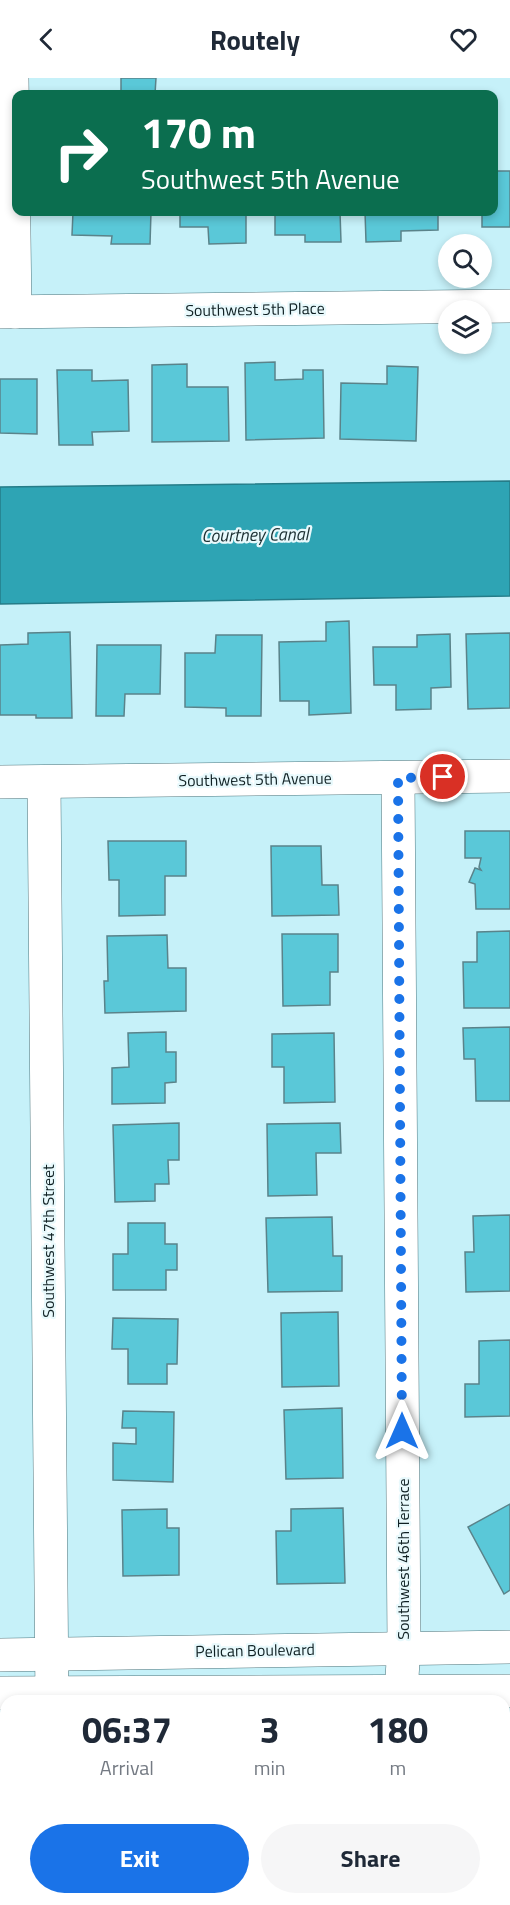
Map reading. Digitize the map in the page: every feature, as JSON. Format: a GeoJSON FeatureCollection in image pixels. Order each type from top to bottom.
{"type":"FeatureCollection","features":[{"type":"Feature","properties":{"kind":"street"},"geometry":{"type":"LineString","coordinates":[[7,312],[12,78]]}},
{"type":"Feature","properties":{"kind":"street","name":"Southwest 5th Place"},"geometry":{"type":"LineString","coordinates":[[7,312],[510,306]]}},
{"type":"Feature","properties":{"kind":"street","name":"Southwest 5th Avenue"},"geometry":{"type":"LineString","coordinates":[[0,782],[510,776]]}},
{"type":"Feature","properties":{"kind":"street","name":"Southwest 46th Terrace"},"geometry":{"type":"LineString","coordinates":[[398,778],[404,1647],[401,1692]]}},
{"type":"Feature","properties":{"kind":"street","name":"Southwest 47th Street"},"geometry":{"type":"LineString","coordinates":[[44,782],[52,1695]]}},
{"type":"Feature","properties":{"kind":"street","name":"Pelican Boulevard"},"geometry":{"type":"LineString","coordinates":[[0,1655],[510,1647]]}},
{"type":"Feature","properties":{"kind":"street"},"geometry":{"type":"LineString","coordinates":[[192,1695],[510,1691]]}},
{"type":"Feature","properties":{"kind":"street"},"geometry":{"type":"LineString","coordinates":[[0,1693],[26,1695]]}},
{"type":"Feature","properties":{"kind":"water","name":"Courtney Canal"},"geometry":{"type":"Polygon","coordinates":[[[510,481],[510,596],[0,604],[0,487],[510,481]]]}},
{"type":"Feature","properties":{"kind":"building"},"geometry":{"type":"Polygon","coordinates":[[[121,78],[156,78],[155,90],[121,90],[121,78]]]}},
{"type":"Feature","properties":{"kind":"building"},"geometry":{"type":"Polygon","coordinates":[[[498,171],[510,171],[510,227],[482,227],[482,216],[498,216],[498,171]]]}},
{"type":"Feature","properties":{"kind":"building"},"geometry":{"type":"Polygon","coordinates":[[[73,216],[151,216],[150,244],[111,244],[112,236],[72,235],[73,216]]]}},
{"type":"Feature","properties":{"kind":"building"},"geometry":{"type":"Polygon","coordinates":[[[180,216],[246,216],[246,243],[209,244],[208,227],[180,227],[180,216]]]}},
{"type":"Feature","properties":{"kind":"building"},"geometry":{"type":"Polygon","coordinates":[[[275,216],[340,216],[341,242],[305,242],[305,235],[275,235],[275,216]]]}},
{"type":"Feature","properties":{"kind":"building"},"geometry":{"type":"Polygon","coordinates":[[[365,216],[438,216],[438,230],[401,231],[401,241],[366,242],[365,216]]]}},
{"type":"Feature","properties":{"kind":"building"},"geometry":{"type":"Polygon","coordinates":[[[275,362],[275,380],[303,379],[303,370],[323,370],[324,438],[246,440],[245,363],[275,362]]]}},
{"type":"Feature","properties":{"kind":"building"},"geometry":{"type":"Polygon","coordinates":[[[187,364],[187,387],[228,387],[229,441],[152,442],[152,365],[187,364]]]}},
{"type":"Feature","properties":{"kind":"building"},"geometry":{"type":"Polygon","coordinates":[[[387,366],[418,367],[416,441],[340,439],[341,383],[387,384],[387,366]]]}},
{"type":"Feature","properties":{"kind":"building"},"geometry":{"type":"Polygon","coordinates":[[[57,370],[92,370],[92,381],[128,380],[129,431],[92,432],[93,445],[59,445],[57,370]]]}},
{"type":"Feature","properties":{"kind":"building"},"geometry":{"type":"Polygon","coordinates":[[[0,379],[37,379],[37,434],[0,433],[0,379]]]}},
{"type":"Feature","properties":{"kind":"building"},"geometry":{"type":"Polygon","coordinates":[[[349,621],[351,713],[309,715],[309,701],[280,701],[279,642],[326,641],[326,622],[349,621]]]}},
{"type":"Feature","properties":{"kind":"building"},"geometry":{"type":"Polygon","coordinates":[[[70,632],[72,718],[0,715],[0,645],[28,644],[28,633],[70,632]]]}},
{"type":"Feature","properties":{"kind":"building"},"geometry":{"type":"Polygon","coordinates":[[[510,633],[510,708],[468,709],[466,634],[510,633]]]}},
{"type":"Feature","properties":{"kind":"building"},"geometry":{"type":"Polygon","coordinates":[[[450,634],[451,687],[431,688],[431,709],[396,710],[396,685],[374,685],[373,647],[417,647],[417,635],[450,634]]]}},
{"type":"Feature","properties":{"kind":"building"},"geometry":{"type":"Polygon","coordinates":[[[216,635],[262,635],[261,716],[226,716],[226,708],[185,707],[185,653],[215,653],[216,635]]]}},
{"type":"Feature","properties":{"kind":"building"},"geometry":{"type":"Polygon","coordinates":[[[97,645],[161,645],[160,694],[125,694],[124,716],[96,716],[97,645]]]}},
{"type":"Feature","properties":{"kind":"building"},"geometry":{"type":"Polygon","coordinates":[[[465,831],[510,831],[510,909],[476,909],[475,884],[469,882],[475,868],[481,870],[479,867],[481,858],[465,858],[465,831]]]}},
{"type":"Feature","properties":{"kind":"building"},"geometry":{"type":"Polygon","coordinates":[[[108,841],[186,841],[186,876],[165,876],[165,915],[119,916],[119,880],[109,880],[108,841]]]}},
{"type":"Feature","properties":{"kind":"building"},"geometry":{"type":"Polygon","coordinates":[[[271,846],[321,846],[322,885],[338,885],[339,915],[272,916],[271,846]]]}},
{"type":"Feature","properties":{"kind":"building"},"geometry":{"type":"Polygon","coordinates":[[[510,931],[510,1008],[464,1008],[463,962],[477,962],[477,932],[510,931]]]}},
{"type":"Feature","properties":{"kind":"building"},"geometry":{"type":"Polygon","coordinates":[[[282,934],[338,934],[338,972],[330,972],[330,1005],[283,1006],[282,934]]]}},
{"type":"Feature","properties":{"kind":"building"},"geometry":{"type":"Polygon","coordinates":[[[167,935],[168,968],[186,968],[186,1011],[105,1013],[104,981],[108,981],[107,936],[167,935]]]}},
{"type":"Feature","properties":{"kind":"building"},"geometry":{"type":"Polygon","coordinates":[[[510,1027],[510,1101],[476,1101],[475,1059],[464,1059],[463,1028],[510,1027]]]}},
{"type":"Feature","properties":{"kind":"building"},"geometry":{"type":"Polygon","coordinates":[[[166,1032],[166,1052],[176,1052],[176,1082],[165,1083],[165,1103],[112,1104],[112,1068],[129,1067],[128,1033],[166,1032]]]}},
{"type":"Feature","properties":{"kind":"building"},"geometry":{"type":"Polygon","coordinates":[[[334,1033],[335,1102],[284,1103],[284,1067],[272,1067],[272,1034],[334,1033]]]}},
{"type":"Feature","properties":{"kind":"building"},"geometry":{"type":"Polygon","coordinates":[[[179,1123],[179,1160],[168,1160],[169,1184],[155,1184],[155,1201],[115,1202],[113,1125],[179,1123]]]}},
{"type":"Feature","properties":{"kind":"building"},"geometry":{"type":"Polygon","coordinates":[[[340,1123],[341,1153],[316,1153],[317,1195],[268,1196],[267,1124],[340,1123]]]}},
{"type":"Feature","properties":{"kind":"building"},"geometry":{"type":"Polygon","coordinates":[[[510,1215],[510,1291],[466,1292],[465,1252],[474,1252],[473,1216],[510,1215]]]}},
{"type":"Feature","properties":{"kind":"building"},"geometry":{"type":"Polygon","coordinates":[[[332,1217],[333,1256],[342,1256],[342,1291],[268,1292],[266,1218],[332,1217]]]}},
{"type":"Feature","properties":{"kind":"building"},"geometry":{"type":"Polygon","coordinates":[[[128,1223],[165,1223],[165,1244],[177,1244],[177,1270],[166,1270],[166,1290],[113,1290],[113,1254],[128,1254],[128,1223]]]}},
{"type":"Feature","properties":{"kind":"building"},"geometry":{"type":"Polygon","coordinates":[[[338,1312],[339,1386],[282,1387],[281,1313],[338,1312]]]}},
{"type":"Feature","properties":{"kind":"building"},"geometry":{"type":"Polygon","coordinates":[[[113,1318],[178,1319],[177,1364],[167,1364],[167,1384],[128,1384],[128,1349],[112,1349],[113,1318]]]}},
{"type":"Feature","properties":{"kind":"building"},"geometry":{"type":"Polygon","coordinates":[[[510,1340],[510,1416],[465,1417],[465,1384],[479,1384],[479,1341],[510,1340]]]}},
{"type":"Feature","properties":{"kind":"building"},"geometry":{"type":"Polygon","coordinates":[[[342,1408],[343,1478],[286,1479],[284,1410],[342,1408]]]}},
{"type":"Feature","properties":{"kind":"building"},"geometry":{"type":"Polygon","coordinates":[[[123,1411],[174,1412],[173,1482],[113,1480],[113,1443],[136,1444],[136,1428],[122,1428],[123,1411]]]}},
{"type":"Feature","properties":{"kind":"building"},"geometry":{"type":"Polygon","coordinates":[[[510,1504],[510,1590],[504,1594],[468,1527],[510,1504]]]}},
{"type":"Feature","properties":{"kind":"building"},"geometry":{"type":"Polygon","coordinates":[[[343,1508],[345,1583],[277,1584],[276,1531],[291,1531],[291,1509],[343,1508]]]}},
{"type":"Feature","properties":{"kind":"building"},"geometry":{"type":"Polygon","coordinates":[[[167,1509],[167,1528],[179,1528],[179,1575],[123,1576],[122,1510],[167,1509]]]}},
{"type":"Feature","properties":{"kind":"route"},"geometry":{"type":"LineString","coordinates":[[402,1431],[398,778],[443,777]]}}]}
